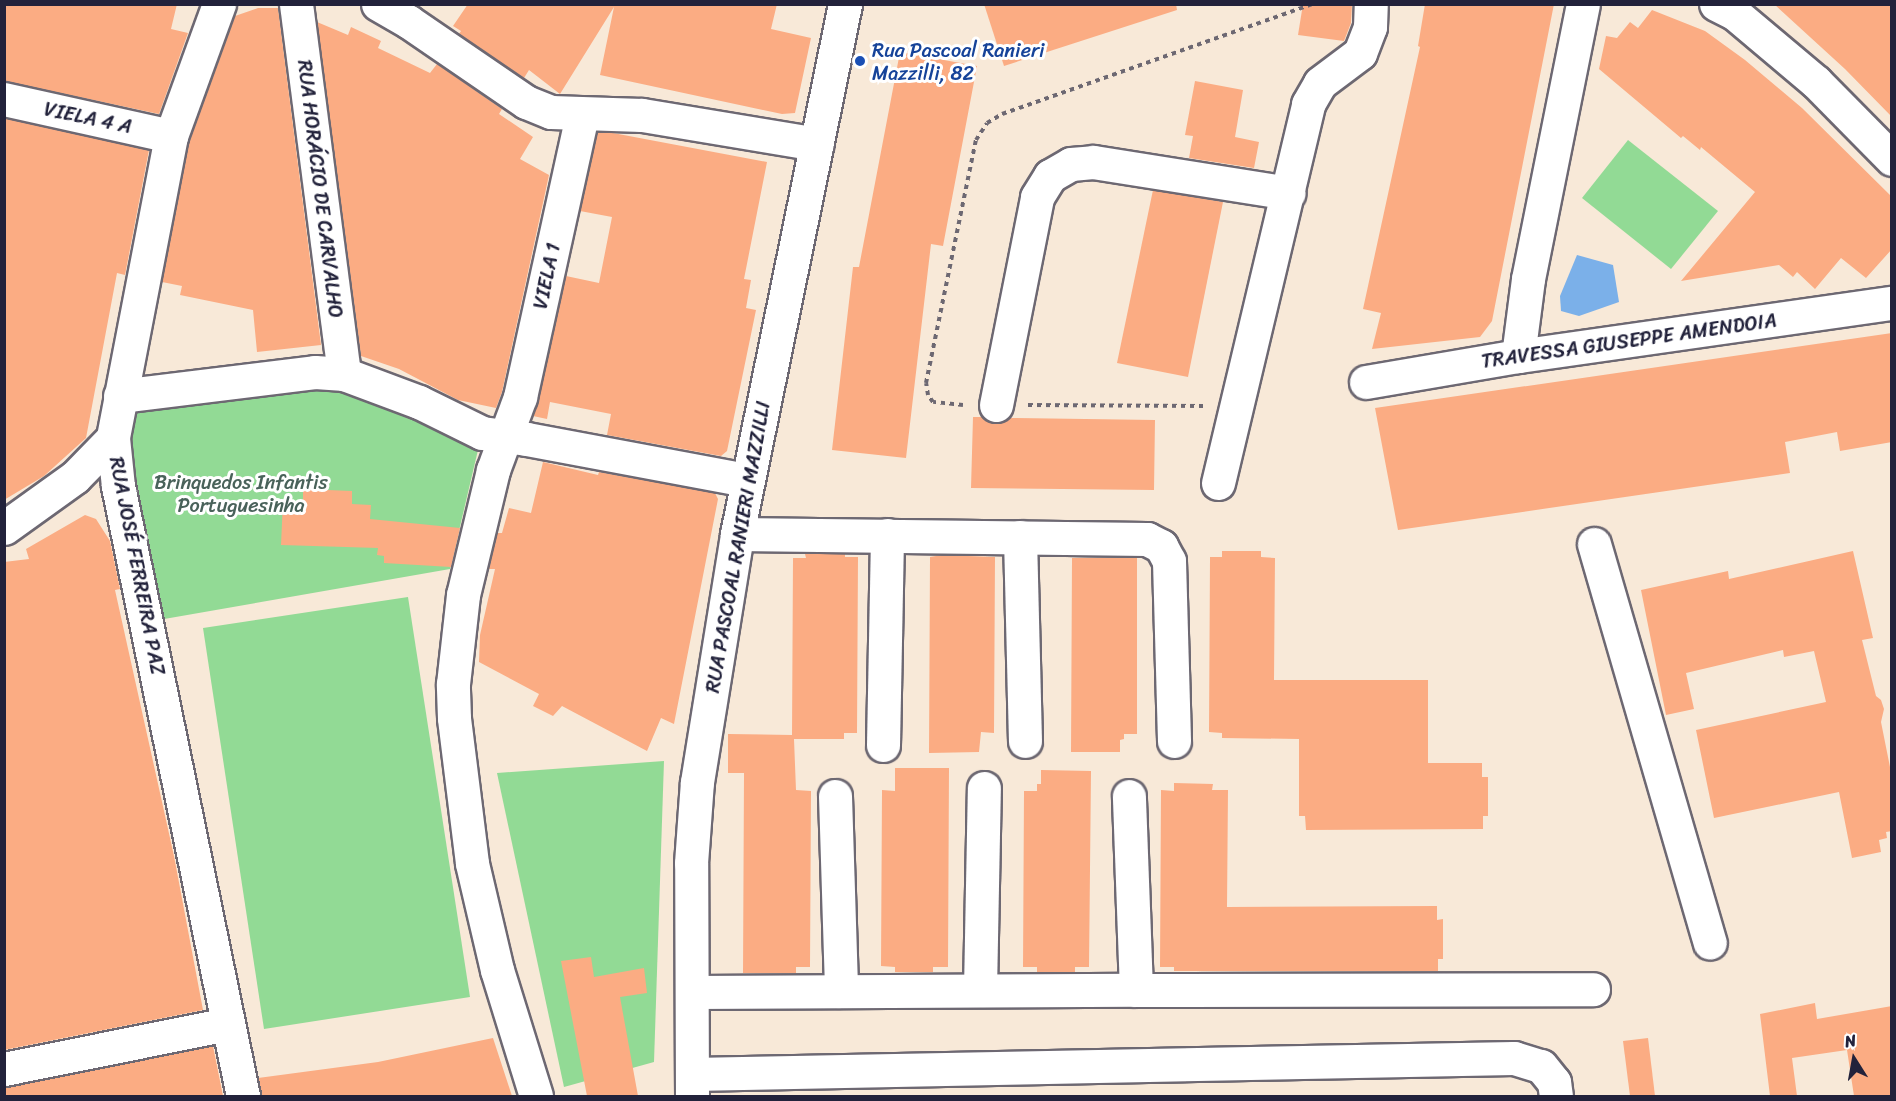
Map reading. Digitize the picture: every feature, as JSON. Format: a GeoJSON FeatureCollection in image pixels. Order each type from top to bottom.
{"type":"FeatureCollection","features":[{"type":"Feature","properties":{"kind":"street","name":"RUA JOSÉ FERREIRA PAZ"},"geometry":{"type":"LineString","coordinates":[[219,4],[171,136],[113,438],[118,486],[243,1096]]}},
{"type":"Feature","properties":{"kind":"street","name":"RUA HORÁCIO DE CARVALHO"},"geometry":{"type":"LineString","coordinates":[[296,4],[344,374]]}},
{"type":"Feature","properties":{"kind":"street"},"geometry":{"type":"LineString","coordinates":[[378,4],[409,22],[526,102],[551,112],[642,114],[817,144]]}},
{"type":"Feature","properties":{"kind":"street","name":"RUA PASCOAL RANIERI MAZZILLI"},"geometry":{"type":"LineString","coordinates":[[692,1085],[691,862],[697,782],[747,480],[845,4]]}},
{"type":"Feature","properties":{"kind":"street"},"geometry":{"type":"LineString","coordinates":[[1218,483],[1289,193],[1308,104],[1320,83],[1360,53],[1370,27],[1371,4]]}},
{"type":"Feature","properties":{"kind":"street"},"geometry":{"type":"LineString","coordinates":[[1518,356],[1528,279],[1583,4]]}},
{"type":"Feature","properties":{"kind":"street"},"geometry":{"type":"LineString","coordinates":[[1716,4],[1734,13],[1816,82],[1892,159]]}},
{"type":"Feature","properties":{"kind":"street","name":"VIELA 4 A"},"geometry":{"type":"LineString","coordinates":[[4,99],[171,136]]}},
{"type":"Feature","properties":{"kind":"street","name":"VIELA 1"},"geometry":{"type":"LineString","coordinates":[[536,1096],[497,970],[472,863],[454,718],[455,649],[463,595],[493,470],[520,397],[582,114]]}},
{"type":"Feature","properties":{"kind":"street"},"geometry":{"type":"LineString","coordinates":[[996,405],[1037,197],[1050,176],[1071,164],[1093,162],[1289,193]]}},
{"type":"Feature","properties":{"kind":"street","name":"TRAVESSA GIUSEPPE AMENDOIA"},"geometry":{"type":"LineString","coordinates":[[1366,382],[1518,356],[1892,303]]}},
{"type":"Feature","properties":{"kind":"street"},"geometry":{"type":"LineString","coordinates":[[120,396],[315,372],[344,374],[419,402],[482,433],[747,480]]}},
{"type":"Feature","properties":{"kind":"street"},"geometry":{"type":"LineString","coordinates":[[4,528],[75,477],[113,438]]}},
{"type":"Feature","properties":{"kind":"street"},"geometry":{"type":"LineString","coordinates":[[737,534],[1147,539],[1161,546],[1169,561],[1174,741]]}},
{"type":"Feature","properties":{"kind":"street"},"geometry":{"type":"LineString","coordinates":[[883,745],[887,535]]}},
{"type":"Feature","properties":{"kind":"street"},"geometry":{"type":"LineString","coordinates":[[1020,537],[1025,741]]}},
{"type":"Feature","properties":{"kind":"street"},"geometry":{"type":"LineString","coordinates":[[1594,544],[1710,942]]}},
{"type":"Feature","properties":{"kind":"street"},"geometry":{"type":"LineString","coordinates":[[980,990],[984,788]]}},
{"type":"Feature","properties":{"kind":"street"},"geometry":{"type":"LineString","coordinates":[[835,795],[841,991]]}},
{"type":"Feature","properties":{"kind":"street"},"geometry":{"type":"LineString","coordinates":[[1129,796],[1136,990]]}},
{"type":"Feature","properties":{"kind":"street"},"geometry":{"type":"LineString","coordinates":[[692,992],[1593,989]]}},
{"type":"Feature","properties":{"kind":"street"},"geometry":{"type":"LineString","coordinates":[[4,1069],[228,1024]]}},
{"type":"Feature","properties":{"kind":"street"},"geometry":{"type":"LineString","coordinates":[[692,1085],[1514,1058],[1541,1066],[1554,1082],[1556,1096]]}},
{"type":"Feature","properties":{"kind":"path"},"geometry":{"type":"LineString","coordinates":[[1236,406],[996,405],[933,402],[928,394],[926,382],[976,140],[987,123],[1002,114],[1312,4]]}},
{"type":"Feature","properties":{"kind":"green space"},"geometry":{"type":"Polygon","coordinates":[[[1628,140],[1718,211],[1671,269],[1582,198],[1628,140]]]}},
{"type":"Feature","properties":{"kind":"green space","name":"Brinquedos Infantis Portuguesinha"},"geometry":{"type":"Polygon","coordinates":[[[301,374],[482,433],[450,569],[147,622],[120,396],[301,374]]]}},
{"type":"Feature","properties":{"kind":"green space"},"geometry":{"type":"Polygon","coordinates":[[[408,597],[470,997],[264,1029],[203,628],[408,597]]]}},
{"type":"Feature","properties":{"kind":"green space"},"geometry":{"type":"Polygon","coordinates":[[[664,761],[654,1062],[564,1087],[497,773],[664,761]]]}},
{"type":"Feature","properties":{"kind":"water"},"geometry":{"type":"Polygon","coordinates":[[[1577,255],[1613,265],[1619,302],[1579,316],[1561,311],[1560,296],[1577,255]]]}},
{"type":"Feature","properties":{"kind":"building"},"geometry":{"type":"Polygon","coordinates":[[[4,4],[177,4],[171,29],[188,33],[159,114],[4,81],[4,4]]]}},
{"type":"Feature","properties":{"kind":"building"},"geometry":{"type":"Polygon","coordinates":[[[468,4],[777,4],[771,29],[811,38],[795,113],[782,114],[600,75],[614,7],[560,94],[529,70],[524,78],[459,34],[461,31],[453,26],[468,4]]]}},
{"type":"Feature","properties":{"kind":"building"},"geometry":{"type":"Polygon","coordinates":[[[984,4],[1176,4],[1177,10],[1004,66],[984,4]]]}},
{"type":"Feature","properties":{"kind":"building"},"geometry":{"type":"Polygon","coordinates":[[[1303,4],[1352,4],[1351,23],[1344,41],[1298,35],[1303,4]]]}},
{"type":"Feature","properties":{"kind":"building"},"geometry":{"type":"Polygon","coordinates":[[[1425,4],[1554,4],[1492,321],[1480,337],[1372,349],[1381,313],[1363,309],[1420,47],[1418,46],[1425,4]]]}},
{"type":"Feature","properties":{"kind":"building"},"geometry":{"type":"Polygon","coordinates":[[[1774,4],[1892,4],[1892,117],[1845,69],[1774,4]]]}},
{"type":"Feature","properties":{"kind":"building"},"geometry":{"type":"Polygon","coordinates":[[[258,8],[278,8],[321,345],[257,352],[253,310],[180,295],[182,286],[162,282],[189,141],[235,16],[258,8]]]}},
{"type":"Feature","properties":{"kind":"building"},"geometry":{"type":"Polygon","coordinates":[[[1652,10],[1705,31],[1745,60],[1802,108],[1892,197],[1892,249],[1866,278],[1841,258],[1815,289],[1797,272],[1793,277],[1779,265],[1681,281],[1755,192],[1701,147],[1700,150],[1683,136],[1681,138],[1599,69],[1606,36],[1617,38],[1630,22],[1638,28],[1652,10]]]}},
{"type":"Feature","properties":{"kind":"building"},"geometry":{"type":"Polygon","coordinates":[[[317,22],[348,35],[351,27],[381,41],[378,48],[430,73],[437,64],[502,109],[499,114],[533,137],[520,159],[549,175],[502,392],[496,408],[458,400],[399,369],[361,356],[317,22]]]}},
{"type":"Feature","properties":{"kind":"building"},"geometry":{"type":"Polygon","coordinates":[[[900,52],[977,66],[943,246],[931,244],[906,458],[832,450],[853,267],[859,267],[900,52]]]}},
{"type":"Feature","properties":{"kind":"building"},"geometry":{"type":"Polygon","coordinates":[[[1195,81],[1243,90],[1235,137],[1259,142],[1254,168],[1189,158],[1193,136],[1185,135],[1195,81]]]}},
{"type":"Feature","properties":{"kind":"building"},"geometry":{"type":"Polygon","coordinates":[[[4,118],[149,150],[125,275],[117,273],[86,438],[44,476],[4,500],[4,118]]]}},
{"type":"Feature","properties":{"kind":"building"},"geometry":{"type":"Polygon","coordinates":[[[597,132],[767,162],[744,279],[751,280],[746,308],[756,310],[727,451],[721,456],[607,435],[611,414],[550,402],[547,419],[533,416],[566,276],[599,283],[612,217],[580,211],[597,132]]]}},
{"type":"Feature","properties":{"kind":"building"},"geometry":{"type":"Polygon","coordinates":[[[1153,190],[1223,202],[1188,377],[1117,363],[1153,190]]]}},
{"type":"Feature","properties":{"kind":"building"},"geometry":{"type":"Polygon","coordinates":[[[1892,333],[1892,442],[1840,451],[1837,432],[1785,442],[1790,473],[1398,530],[1375,408],[1892,333]]]}},
{"type":"Feature","properties":{"kind":"building"},"geometry":{"type":"Polygon","coordinates":[[[973,417],[982,417],[993,423],[1003,422],[1010,418],[1155,420],[1154,490],[971,488],[973,417]]]}},
{"type":"Feature","properties":{"kind":"building"},"geometry":{"type":"Polygon","coordinates":[[[543,462],[598,475],[599,472],[715,493],[718,499],[674,724],[661,718],[647,751],[562,706],[553,716],[533,706],[539,694],[479,662],[480,635],[495,569],[489,569],[497,533],[502,533],[509,508],[531,513],[543,462]]]}},
{"type":"Feature","properties":{"kind":"building"},"geometry":{"type":"Polygon","coordinates":[[[303,489],[352,491],[352,504],[371,505],[370,519],[460,528],[451,567],[384,563],[384,556],[377,555],[378,548],[281,545],[283,501],[303,502],[303,489]]]}},
{"type":"Feature","properties":{"kind":"building"},"geometry":{"type":"Polygon","coordinates":[[[85,515],[96,519],[110,541],[120,589],[115,590],[174,856],[203,1010],[4,1050],[4,562],[29,559],[26,549],[85,515]]]}},
{"type":"Feature","properties":{"kind":"building"},"geometry":{"type":"Polygon","coordinates":[[[1222,551],[1261,551],[1261,557],[1275,558],[1274,680],[1428,680],[1428,763],[1482,763],[1482,777],[1488,777],[1488,816],[1483,816],[1483,829],[1306,830],[1305,816],[1299,816],[1299,739],[1222,738],[1222,733],[1209,732],[1210,557],[1222,557],[1222,551]]]}},
{"type":"Feature","properties":{"kind":"building"},"geometry":{"type":"Polygon","coordinates":[[[1853,551],[1873,638],[1862,640],[1876,696],[1881,700],[1884,709],[1881,722],[1892,777],[1892,831],[1886,832],[1887,838],[1879,840],[1881,852],[1852,858],[1839,792],[1714,818],[1696,730],[1826,702],[1814,651],[1784,657],[1783,650],[1686,673],[1694,709],[1666,715],[1641,590],[1728,571],[1729,579],[1853,551]]]}},
{"type":"Feature","properties":{"kind":"building"},"geometry":{"type":"Polygon","coordinates":[[[805,554],[845,554],[845,557],[858,557],[857,733],[844,733],[844,739],[794,739],[796,790],[811,791],[810,967],[796,967],[796,973],[743,973],[744,773],[728,773],[728,734],[792,735],[793,558],[806,558],[805,554]]]}},
{"type":"Feature","properties":{"kind":"building"},"geometry":{"type":"Polygon","coordinates":[[[942,555],[995,557],[994,733],[981,732],[979,752],[929,753],[930,557],[942,555]]]}},
{"type":"Feature","properties":{"kind":"building"},"geometry":{"type":"Polygon","coordinates":[[[1072,558],[1137,558],[1137,734],[1124,734],[1124,739],[1120,740],[1120,752],[1071,752],[1072,558]]]}},
{"type":"Feature","properties":{"kind":"building"},"geometry":{"type":"Polygon","coordinates":[[[895,768],[949,768],[948,967],[933,967],[933,972],[895,972],[895,967],[881,966],[882,790],[895,791],[895,768]]]}},
{"type":"Feature","properties":{"kind":"building"},"geometry":{"type":"Polygon","coordinates":[[[1041,770],[1091,771],[1089,967],[1075,967],[1075,972],[1037,972],[1037,967],[1023,967],[1024,791],[1037,791],[1037,784],[1041,784],[1041,770]]]}},
{"type":"Feature","properties":{"kind":"building"},"geometry":{"type":"Polygon","coordinates":[[[1174,783],[1213,784],[1212,790],[1228,790],[1227,907],[1437,906],[1437,920],[1443,919],[1443,959],[1438,959],[1438,971],[1174,971],[1174,967],[1160,967],[1161,790],[1174,791],[1174,783]]]}},
{"type":"Feature","properties":{"kind":"building"},"geometry":{"type":"Polygon","coordinates":[[[591,957],[594,977],[644,968],[647,993],[620,997],[638,1096],[587,1096],[561,961],[591,957]]]}},
{"type":"Feature","properties":{"kind":"building"},"geometry":{"type":"Polygon","coordinates":[[[1815,1003],[1817,1019],[1892,1006],[1892,1096],[1854,1096],[1847,1050],[1792,1058],[1797,1096],[1770,1096],[1760,1014],[1815,1003]]]}},
{"type":"Feature","properties":{"kind":"building"},"geometry":{"type":"Polygon","coordinates":[[[493,1038],[512,1096],[261,1096],[258,1078],[378,1062],[493,1038]]]}},
{"type":"Feature","properties":{"kind":"building"},"geometry":{"type":"Polygon","coordinates":[[[1648,1038],[1655,1096],[1630,1096],[1623,1041],[1648,1038]]]}},
{"type":"Feature","properties":{"kind":"building"},"geometry":{"type":"Polygon","coordinates":[[[213,1046],[223,1096],[4,1096],[4,1087],[213,1046]]]}},
{"type":"Feature","properties":{"kind":"place","name":"Rua Pascoal Ranieri Mazzilli, 82"},"geometry":{"type":"Point","coordinates":[860,61]}}]}
